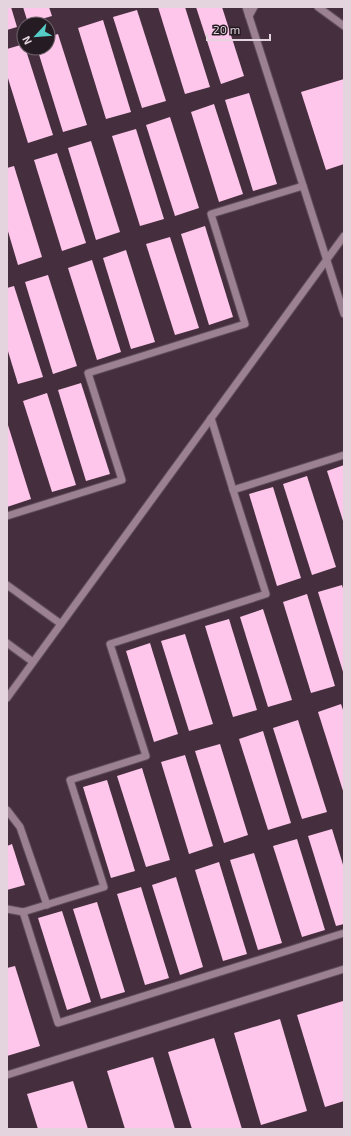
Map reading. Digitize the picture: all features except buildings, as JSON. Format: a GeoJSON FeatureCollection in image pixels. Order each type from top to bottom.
{"type":"FeatureCollection","features":[{"type":"Feature","properties":{"kind":"lane"},"geometry":{"type":"LineString","coordinates":[[246,7],[344,314]]}},
{"type":"Feature","properties":{"kind":"lane"},"geometry":{"type":"LineString","coordinates":[[248,16],[254,7]]}},
{"type":"Feature","properties":{"kind":"lane"},"geometry":{"type":"LineString","coordinates":[[318,7],[344,26]]}},
{"type":"Feature","properties":{"kind":"lane"},"geometry":{"type":"LineString","coordinates":[[7,516],[122,480],[88,373],[245,324],[210,214],[303,186]]}},
{"type":"Feature","properties":{"kind":"lane"},"geometry":{"type":"LineString","coordinates":[[7,698],[344,236]]}},
{"type":"Feature","properties":{"kind":"lane"},"geometry":{"type":"LineString","coordinates":[[7,909],[23,912],[104,886],[70,780],[146,756],[110,644],[266,594],[211,418]]}},
{"type":"Feature","properties":{"kind":"lane"},"geometry":{"type":"LineString","coordinates":[[233,490],[344,455]]}},
{"type":"Feature","properties":{"kind":"lane"},"geometry":{"type":"LineString","coordinates":[[7,585],[61,624]]}},
{"type":"Feature","properties":{"kind":"lane"},"geometry":{"type":"LineString","coordinates":[[7,643],[33,662]]}},
{"type":"Feature","properties":{"kind":"lane"},"geometry":{"type":"LineString","coordinates":[[7,810],[20,827],[47,905]]}},
{"type":"Feature","properties":{"kind":"lane"},"geometry":{"type":"LineString","coordinates":[[23,912],[58,1023],[344,933]]}},
{"type":"Feature","properties":{"kind":"lane"},"geometry":{"type":"LineString","coordinates":[[7,1075],[344,969]]}}]}
